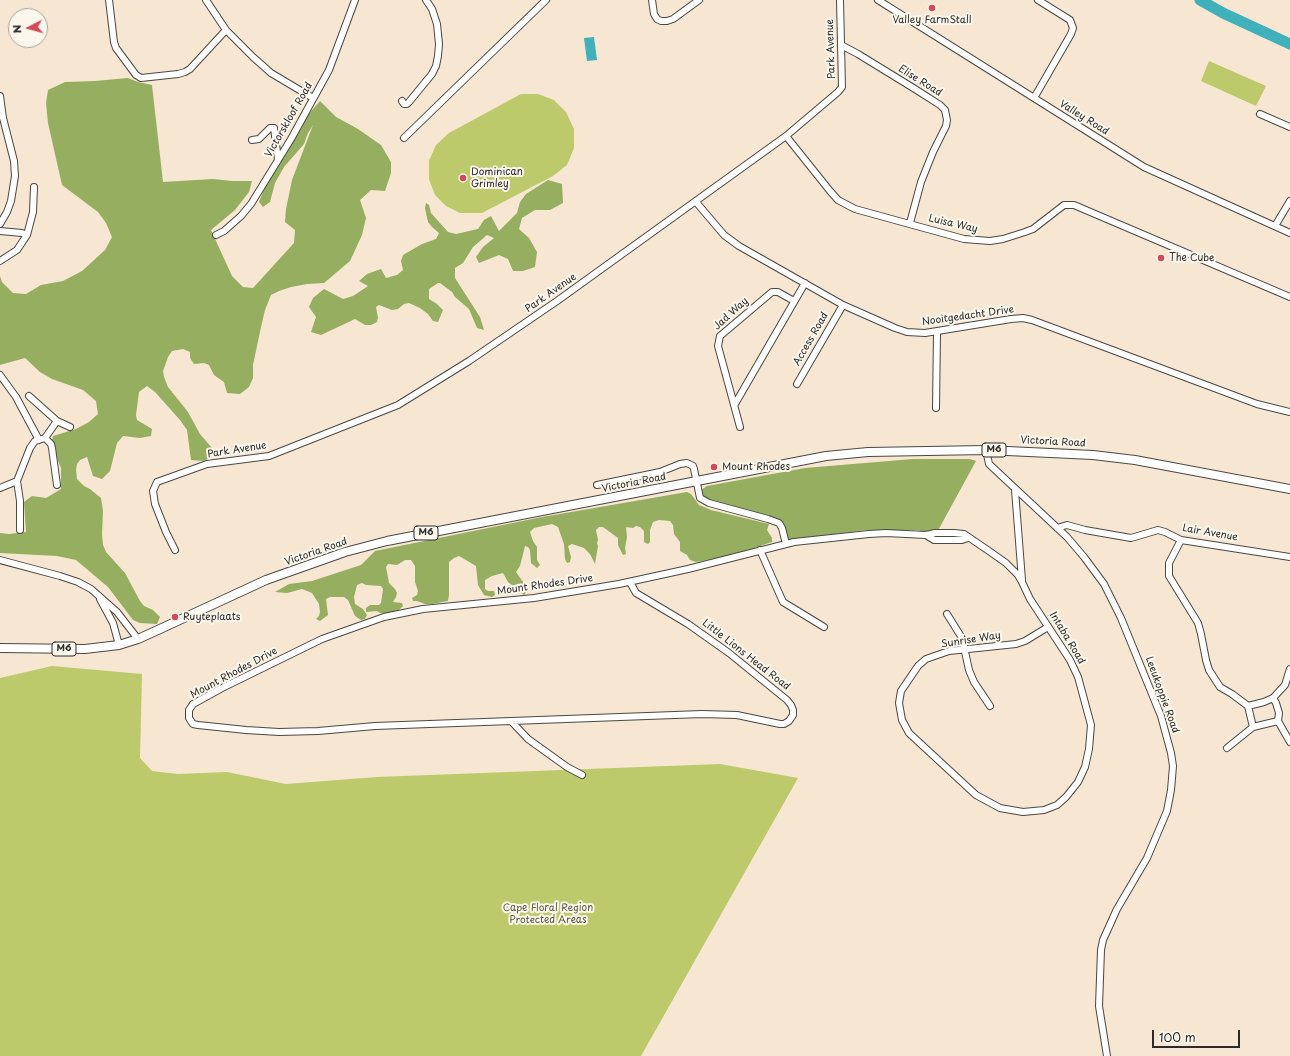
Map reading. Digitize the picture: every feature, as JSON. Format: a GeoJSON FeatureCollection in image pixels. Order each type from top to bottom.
{"type":"FeatureCollection","features":[{"type":"Feature","properties":{"kind":"main road","name":"Victoria Road"},"geometry":{"type":"LineString","coordinates":[[0,648],[85,649],[119,645],[138,639],[266,580],[345,552],[387,541],[826,456],[882,452],[986,450],[1062,452],[1128,459],[1220,474],[1290,488]]}},
{"type":"Feature","properties":{"kind":"street"},"geometry":{"type":"LineString","coordinates":[[110,0],[114,42],[116,48],[136,75],[141,78],[185,72],[190,69],[226,30]]}},
{"type":"Feature","properties":{"kind":"street"},"geometry":{"type":"LineString","coordinates":[[206,0],[226,30],[253,57],[271,73],[313,98]]}},
{"type":"Feature","properties":{"kind":"street","name":"Victorskloof Road"},"geometry":{"type":"LineString","coordinates":[[216,235],[224,231],[251,204],[292,139],[331,65],[355,0]]}},
{"type":"Feature","properties":{"kind":"street"},"geometry":{"type":"LineString","coordinates":[[402,101],[404,104],[409,102],[430,77],[436,66],[439,44],[436,24],[432,9],[426,0]]}},
{"type":"Feature","properties":{"kind":"street"},"geometry":{"type":"LineString","coordinates":[[404,138],[546,0]]}},
{"type":"Feature","properties":{"kind":"street"},"geometry":{"type":"LineString","coordinates":[[652,0],[654,14],[657,19],[661,21],[673,19],[699,0]]}},
{"type":"Feature","properties":{"kind":"street","name":"Park Avenue"},"geometry":{"type":"LineString","coordinates":[[175,550],[155,504],[153,491],[157,482],[207,464],[269,456],[398,405],[469,361],[558,301],[786,136],[842,87],[840,0]]}},
{"type":"Feature","properties":{"kind":"street","name":"Valley Road"},"geometry":{"type":"LineString","coordinates":[[878,0],[1144,167],[1290,233]]}},
{"type":"Feature","properties":{"kind":"street"},"geometry":{"type":"LineString","coordinates":[[1034,98],[1073,28],[1070,20],[1038,0]]}},
{"type":"Feature","properties":{"kind":"street","name":"Elise Road"},"geometry":{"type":"LineString","coordinates":[[841,45],[915,89],[940,105],[945,110],[947,120],[946,126],[919,188],[910,223]]}},
{"type":"Feature","properties":{"kind":"street"},"geometry":{"type":"LineString","coordinates":[[0,96],[2,117],[14,161],[15,176],[11,201],[0,224]]}},
{"type":"Feature","properties":{"kind":"street"},"geometry":{"type":"LineString","coordinates":[[1260,114],[1290,126]]}},
{"type":"Feature","properties":{"kind":"street"},"geometry":{"type":"LineString","coordinates":[[252,140],[259,139],[267,129],[271,127],[274,128],[278,160]]}},
{"type":"Feature","properties":{"kind":"street","name":"Luisa Way"},"geometry":{"type":"LineString","coordinates":[[786,136],[838,200],[855,209],[964,239],[990,241],[1003,239],[1025,232],[1033,228],[1064,205],[1074,205],[1290,297]]}},
{"type":"Feature","properties":{"kind":"street"},"geometry":{"type":"LineString","coordinates":[[0,261],[17,250],[27,236],[33,212],[34,187]]}},
{"type":"Feature","properties":{"kind":"street"},"geometry":{"type":"LineString","coordinates":[[1275,226],[1290,200]]}},
{"type":"Feature","properties":{"kind":"street","name":"Nooitgedacht Drive"},"geometry":{"type":"LineString","coordinates":[[696,202],[730,240],[843,305],[895,328],[908,332],[937,332],[1023,318],[1032,320],[1257,404],[1290,412]]}},
{"type":"Feature","properties":{"kind":"street"},"geometry":{"type":"LineString","coordinates":[[0,231],[22,233],[27,236]]}},
{"type":"Feature","properties":{"kind":"street"},"geometry":{"type":"LineString","coordinates":[[735,404],[805,283]]}},
{"type":"Feature","properties":{"kind":"street","name":"Jad Way"},"geometry":{"type":"LineString","coordinates":[[740,427],[735,404],[718,346],[720,336],[772,292],[778,292],[794,301]]}},
{"type":"Feature","properties":{"kind":"street","name":"Access Road"},"geometry":{"type":"LineString","coordinates":[[797,384],[843,305]]}},
{"type":"Feature","properties":{"kind":"street"},"geometry":{"type":"LineString","coordinates":[[936,408],[937,332]]}},
{"type":"Feature","properties":{"kind":"street"},"geometry":{"type":"LineString","coordinates":[[0,375],[16,397],[42,439],[51,444],[57,485]]}},
{"type":"Feature","properties":{"kind":"street"},"geometry":{"type":"LineString","coordinates":[[29,396],[57,421],[70,427]]}},
{"type":"Feature","properties":{"kind":"street"},"geometry":{"type":"LineString","coordinates":[[20,530],[20,501],[17,481],[30,448],[35,442],[42,439],[57,421]]}},
{"type":"Feature","properties":{"kind":"street","name":"Leeukoppie Road"},"geometry":{"type":"LineString","coordinates":[[986,450],[989,464],[1057,528],[1084,557],[1104,584],[1114,604],[1161,716],[1171,752],[1170,797],[1167,811],[1147,858],[1117,909],[1103,940],[1099,1006],[1107,1056]]}},
{"type":"Feature","properties":{"kind":"street"},"geometry":{"type":"LineString","coordinates":[[693,466],[699,462]]}},
{"type":"Feature","properties":{"kind":"street"},"geometry":{"type":"LineString","coordinates":[[597,485],[660,472],[680,464],[687,463],[693,466],[699,495],[704,501],[779,523],[782,528],[786,544]]}},
{"type":"Feature","properties":{"kind":"street"},"geometry":{"type":"LineString","coordinates":[[0,488],[17,481]]}},
{"type":"Feature","properties":{"kind":"street","name":"Intaba Road"},"geometry":{"type":"LineString","coordinates":[[1015,490],[1022,582]]}},
{"type":"Feature","properties":{"kind":"street","name":"Lair Avenue"},"geometry":{"type":"LineString","coordinates":[[1057,528],[1067,525],[1085,530],[1131,538],[1158,530],[1181,540],[1290,557]]}},
{"type":"Feature","properties":{"kind":"street","name":"Mount Rhodes Drive"},"geometry":{"type":"LineString","coordinates":[[784,724],[737,716],[702,714],[375,726],[318,731],[279,732],[193,724],[189,718],[189,713],[193,704],[308,645],[332,634],[384,617],[423,609],[534,598],[630,582],[786,544],[869,534],[886,533],[926,535]]}},
{"type":"Feature","properties":{"kind":"street","name":"Intaba Road"},"geometry":{"type":"LineString","coordinates":[[926,535],[934,540],[962,540],[968,538],[1006,563],[1022,582],[1030,599],[1070,660],[1078,677],[1091,725],[1090,749],[1085,767],[1078,782],[1066,797],[1057,805],[1044,810],[1023,812],[1000,808],[976,795],[942,763]]}},
{"type":"Feature","properties":{"kind":"street"},"geometry":{"type":"LineString","coordinates":[[1181,540],[1169,563],[1168,571],[1171,580],[1198,622],[1206,660],[1214,680],[1220,687],[1248,706],[1253,727]]}},
{"type":"Feature","properties":{"kind":"street"},"geometry":{"type":"LineString","coordinates":[[760,550],[784,602],[824,628]]}},
{"type":"Feature","properties":{"kind":"street"},"geometry":{"type":"LineString","coordinates":[[0,560],[78,582],[96,593],[117,612],[138,639]]}},
{"type":"Feature","properties":{"kind":"street","name":"Little Lions Head Road"},"geometry":{"type":"LineString","coordinates":[[630,582],[636,593],[688,624],[729,652],[787,700],[793,710],[793,715],[789,721],[784,724]]}},
{"type":"Feature","properties":{"kind":"street"},"geometry":{"type":"LineString","coordinates":[[96,593],[113,623],[119,645]]}},
{"type":"Feature","properties":{"kind":"street"},"geometry":{"type":"LineString","coordinates":[[947,614],[956,627],[965,649],[969,670],[974,682],[990,706]]}},
{"type":"Feature","properties":{"kind":"street","name":"Sunrise Way"},"geometry":{"type":"LineString","coordinates":[[942,763],[909,732],[902,720],[899,703],[901,691],[918,666],[926,659],[950,651],[1016,644],[1026,641],[1048,627]]}},
{"type":"Feature","properties":{"kind":"street"},"geometry":{"type":"LineString","coordinates":[[1248,706],[1273,698],[1285,685],[1290,669]]}},
{"type":"Feature","properties":{"kind":"street"},"geometry":{"type":"LineString","coordinates":[[1273,698],[1278,707],[1278,721],[1290,742]]}},
{"type":"Feature","properties":{"kind":"street"},"geometry":{"type":"LineString","coordinates":[[1227,748],[1253,727],[1278,721]]}},
{"type":"Feature","properties":{"kind":"street"},"geometry":{"type":"LineString","coordinates":[[512,722],[528,739],[582,775]]}},
{"type":"Feature","properties":{"kind":"green space"},"geometry":{"type":"Polygon","coordinates":[[[1209,61],[1266,86],[1256,106],[1201,81],[1209,61]]]}},
{"type":"Feature","properties":{"kind":"green space"},"geometry":{"type":"Polygon","coordinates":[[[128,78],[152,85],[163,182],[213,179],[252,181],[249,192],[235,210],[211,230],[232,276],[243,287],[253,288],[294,243],[295,230],[285,222],[286,209],[292,180],[313,125],[304,144],[284,167],[275,183],[270,202],[263,207],[259,202],[267,182],[301,123],[320,101],[336,117],[358,129],[381,145],[391,162],[391,173],[385,191],[371,190],[360,200],[366,218],[362,235],[350,261],[324,283],[291,287],[271,295],[265,310],[253,365],[253,378],[249,387],[240,394],[227,393],[224,382],[214,375],[209,365],[204,363],[194,364],[190,358],[190,352],[183,349],[172,351],[168,357],[163,371],[168,387],[188,412],[200,434],[212,448],[210,458],[203,461],[191,460],[187,430],[155,392],[147,386],[139,392],[136,415],[137,420],[152,429],[151,436],[140,438],[123,436],[117,443],[110,471],[102,479],[93,476],[87,457],[80,460],[77,464],[77,479],[101,498],[103,511],[103,545],[106,552],[125,573],[144,606],[153,610],[160,617],[157,624],[140,623],[133,620],[108,587],[76,560],[57,556],[0,553],[0,533],[9,534],[26,532],[24,502],[32,496],[46,498],[61,489],[61,468],[51,444],[53,436],[76,429],[89,422],[98,414],[96,401],[83,390],[52,379],[40,372],[25,358],[0,365],[0,276],[2,282],[13,293],[26,294],[41,285],[63,281],[82,271],[105,250],[112,237],[106,223],[98,212],[62,185],[48,123],[46,103],[48,90],[65,82],[128,78]]]}},
{"type":"Feature","properties":{"kind":"green space"},"geometry":{"type":"Polygon","coordinates":[[[521,94],[538,94],[554,100],[566,112],[574,129],[574,148],[567,165],[553,176],[482,213],[460,213],[446,206],[435,195],[429,179],[429,161],[436,145],[449,133],[521,94]]]}},
{"type":"Feature","properties":{"kind":"green space"},"geometry":{"type":"Polygon","coordinates":[[[548,180],[562,184],[563,203],[550,210],[535,210],[522,218],[519,229],[529,238],[537,252],[535,267],[523,271],[513,271],[508,259],[499,255],[479,263],[476,257],[483,247],[494,238],[487,235],[473,247],[463,263],[455,268],[455,278],[480,317],[484,330],[477,328],[469,309],[455,297],[452,292],[438,283],[429,289],[429,299],[443,310],[438,322],[433,321],[428,314],[420,308],[409,303],[404,304],[398,309],[392,310],[379,305],[376,307],[378,318],[377,322],[371,325],[365,325],[355,319],[321,335],[311,332],[316,317],[309,307],[313,298],[324,289],[343,299],[353,296],[368,286],[359,281],[367,274],[381,269],[386,278],[397,275],[403,270],[401,261],[403,255],[422,244],[436,239],[439,233],[428,222],[425,208],[426,203],[429,205],[431,213],[448,232],[456,234],[478,229],[484,220],[491,216],[499,231],[517,213],[520,202],[526,194],[548,180]]]}},
{"type":"Feature","properties":{"kind":"green space"},"geometry":{"type":"Polygon","coordinates":[[[913,459],[970,459],[976,461],[935,536],[918,530],[866,530],[788,540],[783,523],[770,516],[711,503],[703,498],[701,490],[707,486],[805,468],[913,459]]]}},
{"type":"Feature","properties":{"kind":"green space"},"geometry":{"type":"Polygon","coordinates":[[[687,492],[691,494],[699,505],[711,510],[769,524],[767,530],[772,538],[772,542],[730,556],[696,562],[690,560],[687,555],[680,551],[680,542],[674,534],[673,525],[670,521],[659,520],[653,522],[650,530],[650,542],[648,544],[644,542],[644,531],[640,527],[626,527],[626,554],[623,555],[618,545],[618,538],[603,527],[599,527],[596,530],[598,546],[595,564],[590,554],[584,548],[572,544],[568,546],[571,557],[570,562],[567,563],[565,559],[564,544],[558,527],[552,524],[534,528],[530,532],[537,547],[537,560],[540,565],[537,568],[531,563],[530,550],[525,546],[520,566],[516,572],[526,586],[527,591],[524,595],[508,582],[503,573],[485,580],[485,589],[488,591],[494,591],[495,595],[492,597],[484,595],[478,585],[476,566],[459,556],[449,562],[448,601],[432,604],[413,601],[412,598],[417,595],[418,591],[415,582],[415,566],[411,560],[405,560],[397,565],[388,564],[386,567],[389,583],[397,593],[393,602],[402,603],[403,606],[399,610],[389,614],[380,613],[377,611],[366,612],[366,608],[370,605],[379,605],[381,603],[383,589],[381,586],[366,585],[362,583],[357,585],[354,597],[355,604],[363,609],[367,615],[365,619],[361,620],[355,616],[348,600],[344,597],[330,597],[326,599],[328,615],[320,621],[316,619],[320,612],[319,604],[312,593],[302,589],[287,593],[275,592],[289,584],[312,581],[361,565],[375,551],[542,517],[687,492]]]}},
{"type":"Feature","properties":{"kind":"green space","name":"Cape Floral Region Protected Areas"},"geometry":{"type":"Polygon","coordinates":[[[52,666],[142,674],[140,758],[152,771],[178,774],[227,772],[286,784],[377,777],[720,764],[798,778],[641,1056],[0,1056],[0,678],[52,666]]]}},
{"type":"Feature","properties":{"kind":"water"},"geometry":{"type":"Polygon","coordinates":[[[594,37],[597,60],[587,61],[584,38],[594,37]]]}},
{"type":"Feature","properties":{"kind":"waterway"},"geometry":{"type":"LineString","coordinates":[[1200,0],[1223,13],[1290,44]]}},
{"type":"Feature","properties":{"kind":"place","name":"Valley FarmStall"},"geometry":{"type":"Point","coordinates":[932,8]}},
{"type":"Feature","properties":{"kind":"place","name":"Dominican Grimley"},"geometry":{"type":"Point","coordinates":[463,178]}},
{"type":"Feature","properties":{"kind":"place","name":"The Cube"},"geometry":{"type":"Point","coordinates":[1161,258]}},
{"type":"Feature","properties":{"kind":"place","name":"Mount Rhodes"},"geometry":{"type":"Point","coordinates":[714,467]}},
{"type":"Feature","properties":{"kind":"place","name":"Ruyteplaats"},"geometry":{"type":"Point","coordinates":[175,617]}}]}
